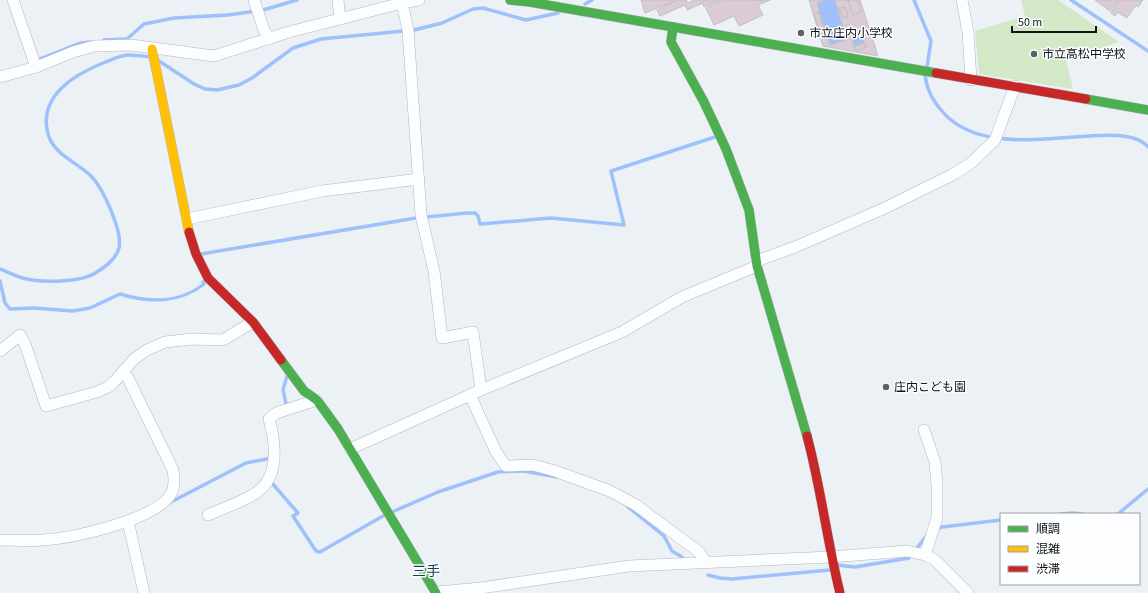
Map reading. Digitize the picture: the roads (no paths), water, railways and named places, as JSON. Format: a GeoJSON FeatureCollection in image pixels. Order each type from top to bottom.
{"type":"FeatureCollection","features":[{"type":"Feature","properties":{"kind":"street"},"geometry":{"type":"LineString","coordinates":[[13,0],[35,63]]}},
{"type":"Feature","properties":{"kind":"street"},"geometry":{"type":"LineString","coordinates":[[338,0],[340,19]]}},
{"type":"Feature","properties":{"kind":"street"},"geometry":{"type":"LineString","coordinates":[[0,77],[35,63],[94,46],[130,45],[154,56],[214,56],[289,32],[402,2],[419,0]]}},
{"type":"Feature","properties":{"kind":"street"},"geometry":{"type":"LineString","coordinates":[[510,0],[1148,110]]}},
{"type":"Feature","properties":{"kind":"street"},"geometry":{"type":"LineString","coordinates":[[962,0],[968,32],[971,80]]}},
{"type":"Feature","properties":{"kind":"street"},"geometry":{"type":"LineString","coordinates":[[402,2],[408,31],[421,217],[434,271],[442,338],[474,332],[481,390]]}},
{"type":"Feature","properties":{"kind":"street"},"geometry":{"type":"LineString","coordinates":[[257,7],[264,30],[270,39]]}},
{"type":"Feature","properties":{"kind":"street"},"geometry":{"type":"LineString","coordinates":[[673,27],[671,42],[704,102],[749,210],[759,262],[816,470],[833,565],[840,593]]}},
{"type":"Feature","properties":{"kind":"street"},"geometry":{"type":"LineString","coordinates":[[154,56],[187,219],[197,255],[208,278],[251,323],[304,391],[317,400],[350,449],[436,593],[481,588],[629,566],[706,562],[833,565],[918,553],[935,560],[968,593]]}},
{"type":"Feature","properties":{"kind":"street"},"geometry":{"type":"LineString","coordinates":[[350,449],[481,390],[622,332],[682,297],[885,208],[952,175],[980,156],[996,138],[1015,86]]}},
{"type":"Feature","properties":{"kind":"street"},"geometry":{"type":"LineString","coordinates":[[187,219],[322,190],[419,179]]}},
{"type":"Feature","properties":{"kind":"street"},"geometry":{"type":"LineString","coordinates":[[0,351],[20,335],[25,344],[46,406],[97,392],[108,387],[134,359],[165,342],[192,339],[223,340],[251,323]]}},
{"type":"Feature","properties":{"kind":"street"},"geometry":{"type":"LineString","coordinates":[[0,540],[50,539],[129,524],[164,502],[172,492],[175,482],[171,465],[128,378],[122,372]]}},
{"type":"Feature","properties":{"kind":"street"},"geometry":{"type":"LineString","coordinates":[[470,395],[496,452],[506,466],[533,465],[555,471],[610,491],[636,505],[699,552],[706,562]]}},
{"type":"Feature","properties":{"kind":"street"},"geometry":{"type":"LineString","coordinates":[[208,515],[249,497],[263,488],[270,477],[274,439],[269,419],[276,414],[317,400]]}},
{"type":"Feature","properties":{"kind":"street"},"geometry":{"type":"LineString","coordinates":[[918,553],[933,532],[937,518],[935,462],[924,430]]}},
{"type":"Feature","properties":{"kind":"street"},"geometry":{"type":"LineString","coordinates":[[129,524],[144,593]]}},
{"type":"Feature","properties":{"kind":"water"},"geometry":{"type":"Polygon","coordinates":[[[827,0],[835,0],[846,37],[848,36],[849,39],[830,45],[817,3],[827,0]]]}},
{"type":"Feature","properties":{"kind":"water"},"geometry":{"type":"Polygon","coordinates":[[[859,29],[864,42],[854,46],[850,33],[859,29]]]}},
{"type":"Feature","properties":{"kind":"waterway"},"geometry":{"type":"LineString","coordinates":[[104,40],[127,39],[144,24],[174,18],[228,15],[263,10],[297,0]]}},
{"type":"Feature","properties":{"kind":"waterway"},"geometry":{"type":"LineString","coordinates":[[585,4],[592,0]]}},
{"type":"Feature","properties":{"kind":"waterway"},"geometry":{"type":"LineString","coordinates":[[914,0],[931,41],[927,67]]}},
{"type":"Feature","properties":{"kind":"waterway"},"geometry":{"type":"LineString","coordinates":[[1071,0],[1148,51]]}},
{"type":"Feature","properties":{"kind":"waterway"},"geometry":{"type":"LineString","coordinates":[[159,61],[194,84],[205,89],[217,90],[239,85],[252,78],[293,48],[321,39],[414,30],[442,23],[473,9],[483,8],[526,20],[558,13]]}},
{"type":"Feature","properties":{"kind":"waterway"},"geometry":{"type":"LineString","coordinates":[[35,61],[81,43],[91,42]]}},
{"type":"Feature","properties":{"kind":"waterway"},"geometry":{"type":"LineString","coordinates":[[0,269],[31,280],[71,280],[90,276],[107,265],[116,256],[119,248],[119,241],[118,232],[111,210],[101,190],[91,176],[66,158],[51,141],[48,134],[46,121],[48,109],[53,98],[60,89],[80,74],[112,59],[126,55],[150,57]]}},
{"type":"Feature","properties":{"kind":"waterway"},"geometry":{"type":"LineString","coordinates":[[925,75],[930,94],[941,110],[963,128],[990,137],[1021,140],[1111,135],[1133,138],[1148,147]]}},
{"type":"Feature","properties":{"kind":"waterway"},"geometry":{"type":"LineString","coordinates":[[201,254],[416,218],[467,213],[475,213],[478,216],[480,224],[551,218],[624,225],[611,171],[715,137]]}},
{"type":"Feature","properties":{"kind":"waterway"},"geometry":{"type":"LineString","coordinates":[[0,281],[5,303],[10,309],[34,308],[73,311],[90,308],[120,294],[153,300],[175,298],[195,290],[204,284],[203,282]]}},
{"type":"Feature","properties":{"kind":"waterway"},"geometry":{"type":"LineString","coordinates":[[287,376],[283,390],[287,408]]}},
{"type":"Feature","properties":{"kind":"waterway"},"geometry":{"type":"LineString","coordinates":[[169,503],[246,463],[272,458]]}},
{"type":"Feature","properties":{"kind":"waterway"},"geometry":{"type":"LineString","coordinates":[[392,512],[438,492],[498,472],[524,471],[557,477]]}},
{"type":"Feature","properties":{"kind":"waterway"},"geometry":{"type":"LineString","coordinates":[[272,480],[271,482],[298,513],[293,516],[316,551],[320,552],[383,516]]}},
{"type":"Feature","properties":{"kind":"waterway"},"geometry":{"type":"LineString","coordinates":[[1119,513],[1148,489]]}},
{"type":"Feature","properties":{"kind":"waterway"},"geometry":{"type":"LineString","coordinates":[[627,506],[664,536],[672,551],[682,557]]}},
{"type":"Feature","properties":{"kind":"waterway"},"geometry":{"type":"LineString","coordinates":[[935,530],[942,527],[1000,520]]}},
{"type":"Feature","properties":{"kind":"waterway"},"geometry":{"type":"LineString","coordinates":[[837,565],[855,567],[909,558],[928,534]]}},
{"type":"Feature","properties":{"kind":"waterway"},"geometry":{"type":"LineString","coordinates":[[708,575],[732,579],[830,570]]}},
{"type":"Feature","properties":{"kind":"place","name":"市立庄内小学校"},"geometry":{"type":"Point","coordinates":[801,33]}},
{"type":"Feature","properties":{"kind":"place","name":"市立高松中学校"},"geometry":{"type":"Point","coordinates":[1034,54]}},
{"type":"Feature","properties":{"kind":"place","name":"庄内こども園"},"geometry":{"type":"Point","coordinates":[886,387]}},
{"type":"Feature","properties":{"kind":"district","name":"三手"},"geometry":{"type":"Point","coordinates":[426,572]}}]}
